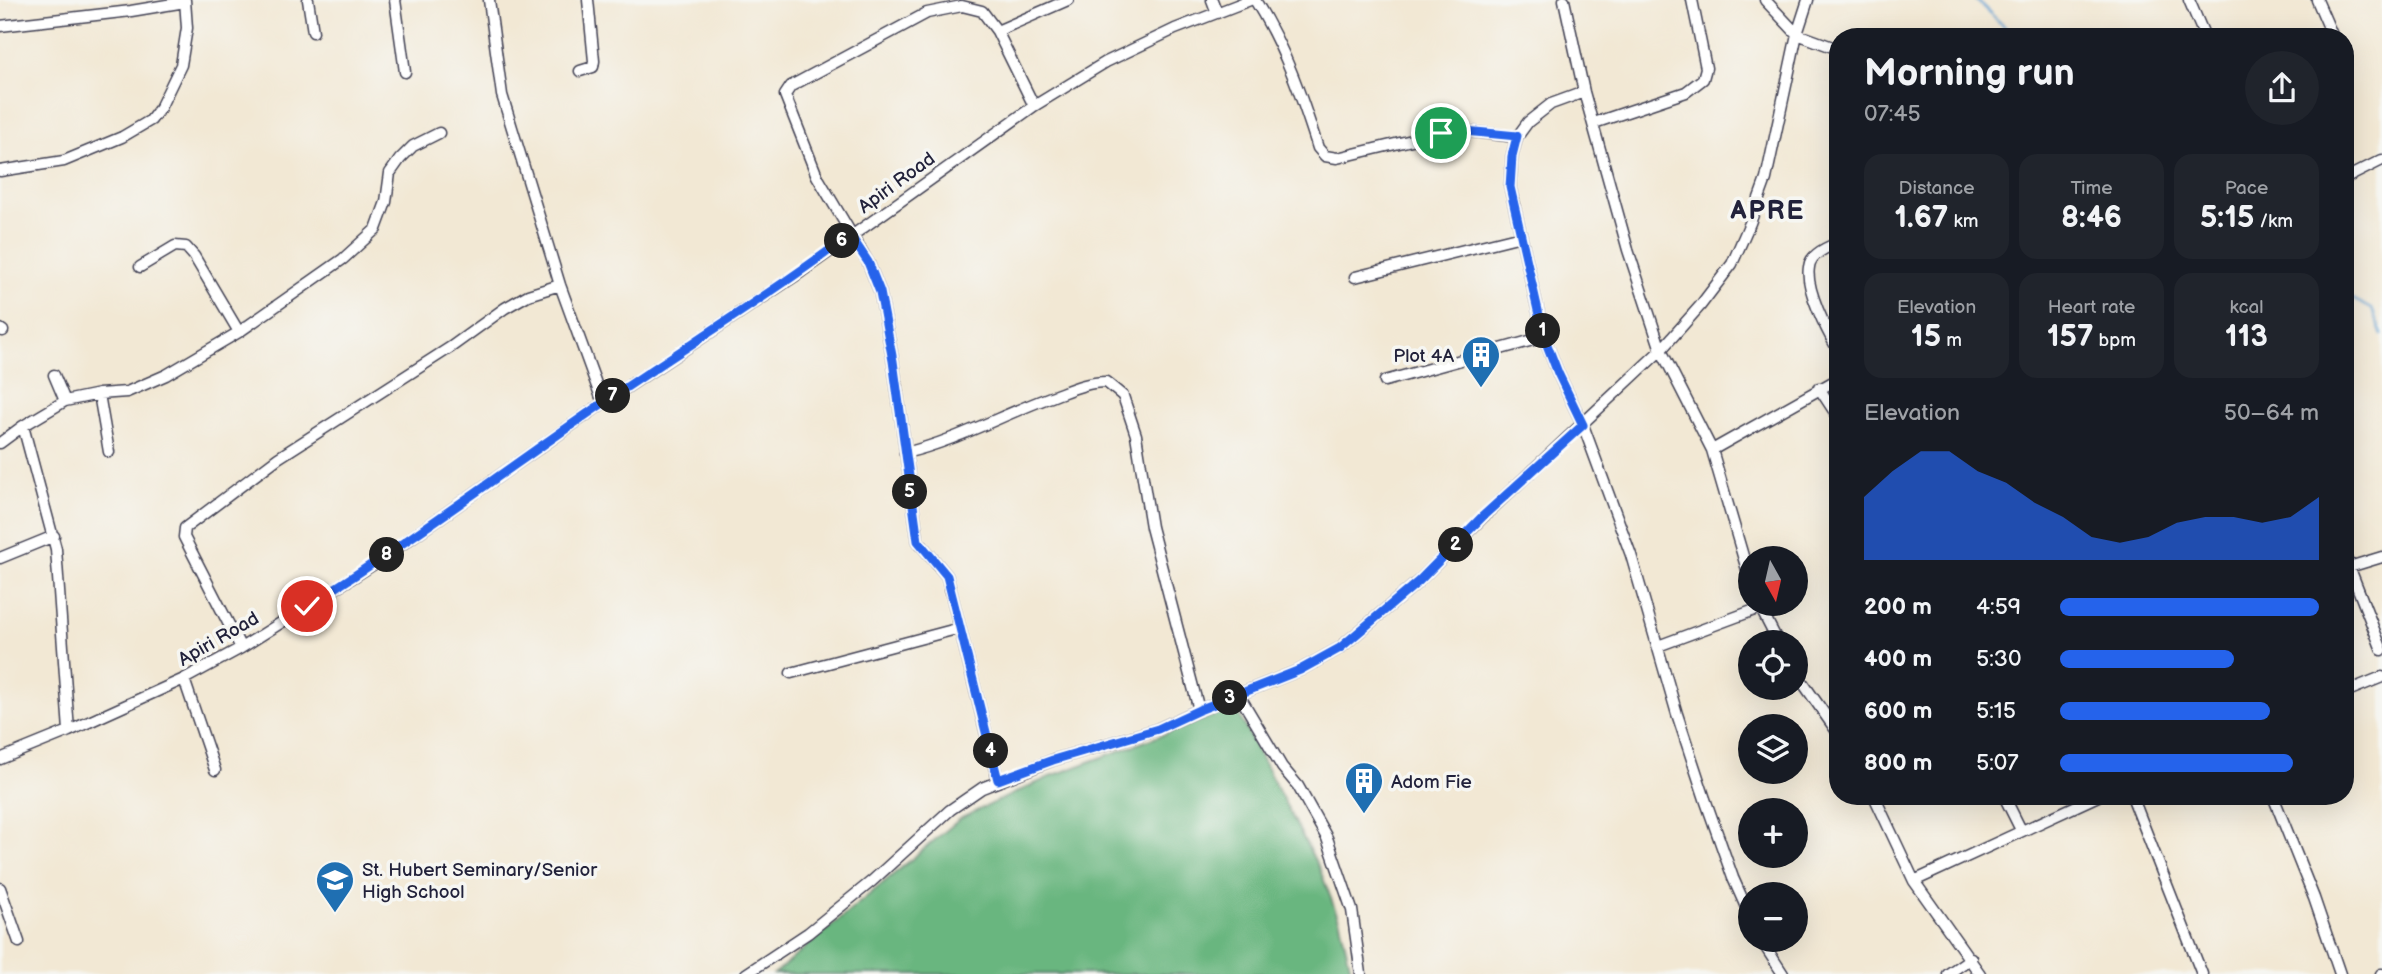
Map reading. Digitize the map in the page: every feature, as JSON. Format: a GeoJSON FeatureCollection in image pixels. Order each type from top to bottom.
{"type":"FeatureCollection","features":[{"type":"Feature","properties":{"kind":"street"},"geometry":{"type":"LineString","coordinates":[[308,0],[313,32]]}},
{"type":"Feature","properties":{"kind":"street"},"geometry":{"type":"LineString","coordinates":[[396,0],[405,72]]}},
{"type":"Feature","properties":{"kind":"street"},"geometry":{"type":"LineString","coordinates":[[489,0],[502,95],[560,285],[603,403]]}},
{"type":"Feature","properties":{"kind":"street"},"geometry":{"type":"LineString","coordinates":[[580,71],[593,67],[594,61],[588,0]]}},
{"type":"Feature","properties":{"kind":"street"},"geometry":{"type":"LineString","coordinates":[[997,31],[1068,0]]}},
{"type":"Feature","properties":{"kind":"street"},"geometry":{"type":"LineString","coordinates":[[1212,0],[1217,13]]}},
{"type":"Feature","properties":{"kind":"street","name":"Apiri Road"},"geometry":{"type":"LineString","coordinates":[[0,759],[184,679],[241,648],[374,565],[603,403],[802,272],[850,235],[1034,106],[1106,62],[1175,29],[1250,0]]}},
{"type":"Feature","properties":{"kind":"street"},"geometry":{"type":"LineString","coordinates":[[1255,0],[1275,32],[1298,83],[1318,148],[1325,156],[1338,158],[1441,133],[1465,131],[1517,136]]}},
{"type":"Feature","properties":{"kind":"street"},"geometry":{"type":"LineString","coordinates":[[1564,0],[1584,92],[1628,250],[1661,350],[1712,450],[1740,546]]}},
{"type":"Feature","properties":{"kind":"street"},"geometry":{"type":"LineString","coordinates":[[1594,123],[1686,92],[1703,79],[1706,68],[1692,0]]}},
{"type":"Feature","properties":{"kind":"street"},"geometry":{"type":"LineString","coordinates":[[1765,0],[1797,34],[1829,46]]}},
{"type":"Feature","properties":{"kind":"street"},"geometry":{"type":"LineString","coordinates":[[746,974],[808,933],[872,881],[950,810],[982,788],[1053,760],[1158,729],[1300,670],[1340,648],[1419,581],[1483,516],[1661,350],[1732,264],[1751,223],[1766,179],[1797,34],[1808,0]]}},
{"type":"Feature","properties":{"kind":"street"},"geometry":{"type":"LineString","coordinates":[[2189,0],[2201,28]]}},
{"type":"Feature","properties":{"kind":"street"},"geometry":{"type":"LineString","coordinates":[[2317,0],[2329,28]]}},
{"type":"Feature","properties":{"kind":"street"},"geometry":{"type":"LineString","coordinates":[[0,26],[131,11],[185,1],[187,28],[181,65],[160,108],[151,120],[122,137],[64,161],[0,171]]}},
{"type":"Feature","properties":{"kind":"street"},"geometry":{"type":"LineString","coordinates":[[998,780],[947,576],[918,541],[893,361],[880,292],[868,262],[817,176],[785,95],[791,86],[927,13],[962,6],[982,11],[997,31],[1034,106]]}},
{"type":"Feature","properties":{"kind":"street"},"geometry":{"type":"LineString","coordinates":[[1584,92],[1552,104],[1528,122],[1517,136],[1512,156],[1510,187],[1544,337],[1583,425],[1631,555],[1705,799],[1738,889]]}},
{"type":"Feature","properties":{"kind":"street"},"geometry":{"type":"LineString","coordinates":[[0,443],[65,401],[99,394],[127,393],[142,387],[239,332],[343,260],[376,229],[386,202],[390,173],[400,159],[413,146],[439,133]]}},
{"type":"Feature","properties":{"kind":"street"},"geometry":{"type":"LineString","coordinates":[[2354,174],[2382,160]]}},
{"type":"Feature","properties":{"kind":"street"},"geometry":{"type":"LineString","coordinates":[[1355,277],[1521,236]]}},
{"type":"Feature","properties":{"kind":"street"},"geometry":{"type":"LineString","coordinates":[[141,267],[175,246],[186,247],[239,332]]}},
{"type":"Feature","properties":{"kind":"street"},"geometry":{"type":"LineString","coordinates":[[1829,246],[1813,258],[1809,267],[1821,320],[1829,335]]}},
{"type":"Feature","properties":{"kind":"street"},"geometry":{"type":"LineString","coordinates":[[241,648],[184,537],[186,528],[278,458],[451,347],[505,309],[528,295],[560,285]]}},
{"type":"Feature","properties":{"kind":"street"},"geometry":{"type":"LineString","coordinates":[[1385,381],[1544,337]]}},
{"type":"Feature","properties":{"kind":"street"},"geometry":{"type":"LineString","coordinates":[[54,375],[65,401]]}},
{"type":"Feature","properties":{"kind":"street"},"geometry":{"type":"LineString","coordinates":[[905,453],[931,447],[1033,403],[1090,382],[1106,382],[1122,396],[1136,435],[1151,527],[1199,710]]}},
{"type":"Feature","properties":{"kind":"street"},"geometry":{"type":"LineString","coordinates":[[1712,450],[1829,383]]}},
{"type":"Feature","properties":{"kind":"street"},"geometry":{"type":"LineString","coordinates":[[1819,388],[1829,404]]}},
{"type":"Feature","properties":{"kind":"street"},"geometry":{"type":"LineString","coordinates":[[99,394],[109,452]]}},
{"type":"Feature","properties":{"kind":"street"},"geometry":{"type":"LineString","coordinates":[[23,426],[54,536],[69,731]]}},
{"type":"Feature","properties":{"kind":"street"},"geometry":{"type":"LineString","coordinates":[[0,558],[54,536]]}},
{"type":"Feature","properties":{"kind":"street"},"geometry":{"type":"LineString","coordinates":[[2354,566],[2382,557]]}},
{"type":"Feature","properties":{"kind":"street"},"geometry":{"type":"LineString","coordinates":[[2354,584],[2382,650]]}},
{"type":"Feature","properties":{"kind":"street"},"geometry":{"type":"LineString","coordinates":[[1658,646],[1738,615]]}},
{"type":"Feature","properties":{"kind":"street"},"geometry":{"type":"LineString","coordinates":[[791,673],[960,628]]}},
{"type":"Feature","properties":{"kind":"street"},"geometry":{"type":"LineString","coordinates":[[2354,688],[2382,677]]}},
{"type":"Feature","properties":{"kind":"street"},"geometry":{"type":"LineString","coordinates":[[184,679],[215,770]]}},
{"type":"Feature","properties":{"kind":"street"},"geometry":{"type":"LineString","coordinates":[[1808,689],[1829,718]]}},
{"type":"Feature","properties":{"kind":"street"},"geometry":{"type":"LineString","coordinates":[[1240,695],[1282,767],[1298,786],[1327,838],[1352,909],[1361,974]]}},
{"type":"Feature","properties":{"kind":"street"},"geometry":{"type":"LineString","coordinates":[[1878,805],[1914,881],[1980,974]]}},
{"type":"Feature","properties":{"kind":"street"},"geometry":{"type":"LineString","coordinates":[[2008,805],[2021,831]]}},
{"type":"Feature","properties":{"kind":"street"},"geometry":{"type":"LineString","coordinates":[[1914,881],[2078,805]]}},
{"type":"Feature","properties":{"kind":"street"},"geometry":{"type":"LineString","coordinates":[[2136,805],[2202,974]]}},
{"type":"Feature","properties":{"kind":"street"},"geometry":{"type":"LineString","coordinates":[[2277,805],[2314,898],[2340,974]]}},
{"type":"Feature","properties":{"kind":"street"},"geometry":{"type":"LineString","coordinates":[[0,888],[19,942]]}},
{"type":"Feature","properties":{"kind":"street"},"geometry":{"type":"LineString","coordinates":[[1769,952],[1783,974]]}},
{"type":"Feature","properties":{"kind":"street"},"geometry":{"type":"LineString","coordinates":[[1948,974],[1971,958]]}},
{"type":"Feature","properties":{"kind":"green space"},"geometry":{"type":"Polygon","coordinates":[[[1235,708],[1320,870],[1340,922],[1352,974],[774,974],[961,818],[1054,775],[1235,708]]]}},
{"type":"Feature","properties":{"kind":"waterway"},"geometry":{"type":"LineString","coordinates":[[1976,0],[2006,28]]}},
{"type":"Feature","properties":{"kind":"waterway"},"geometry":{"type":"LineString","coordinates":[[2354,300],[2372,309],[2382,335]]}},
{"type":"Feature","properties":{"kind":"place","name":"Plot 4A"},"geometry":{"type":"Point","coordinates":[1481,389]}},
{"type":"Feature","properties":{"kind":"place","name":"Adom Fie"},"geometry":{"type":"Point","coordinates":[1364,815]}},
{"type":"Feature","properties":{"kind":"place","name":"St. Hubert Seminary/Senior High School"},"geometry":{"type":"Point","coordinates":[335,914]}},
{"type":"Feature","properties":{"kind":"district","name":"APRE"},"geometry":{"type":"Point","coordinates":[1768,210]}},
{"type":"Feature","properties":{"kind":"route"},"geometry":{"type":"LineString","coordinates":[[307,606],[374,565],[478,489],[802,272],[850,235],[868,262],[880,292],[893,361],[918,541],[921,548],[947,576],[998,780],[1053,760],[1158,729],[1300,670],[1340,648],[1373,622],[1583,425],[1544,337],[1510,187],[1512,156],[1517,136],[1465,131],[1441,133]]}}]}
